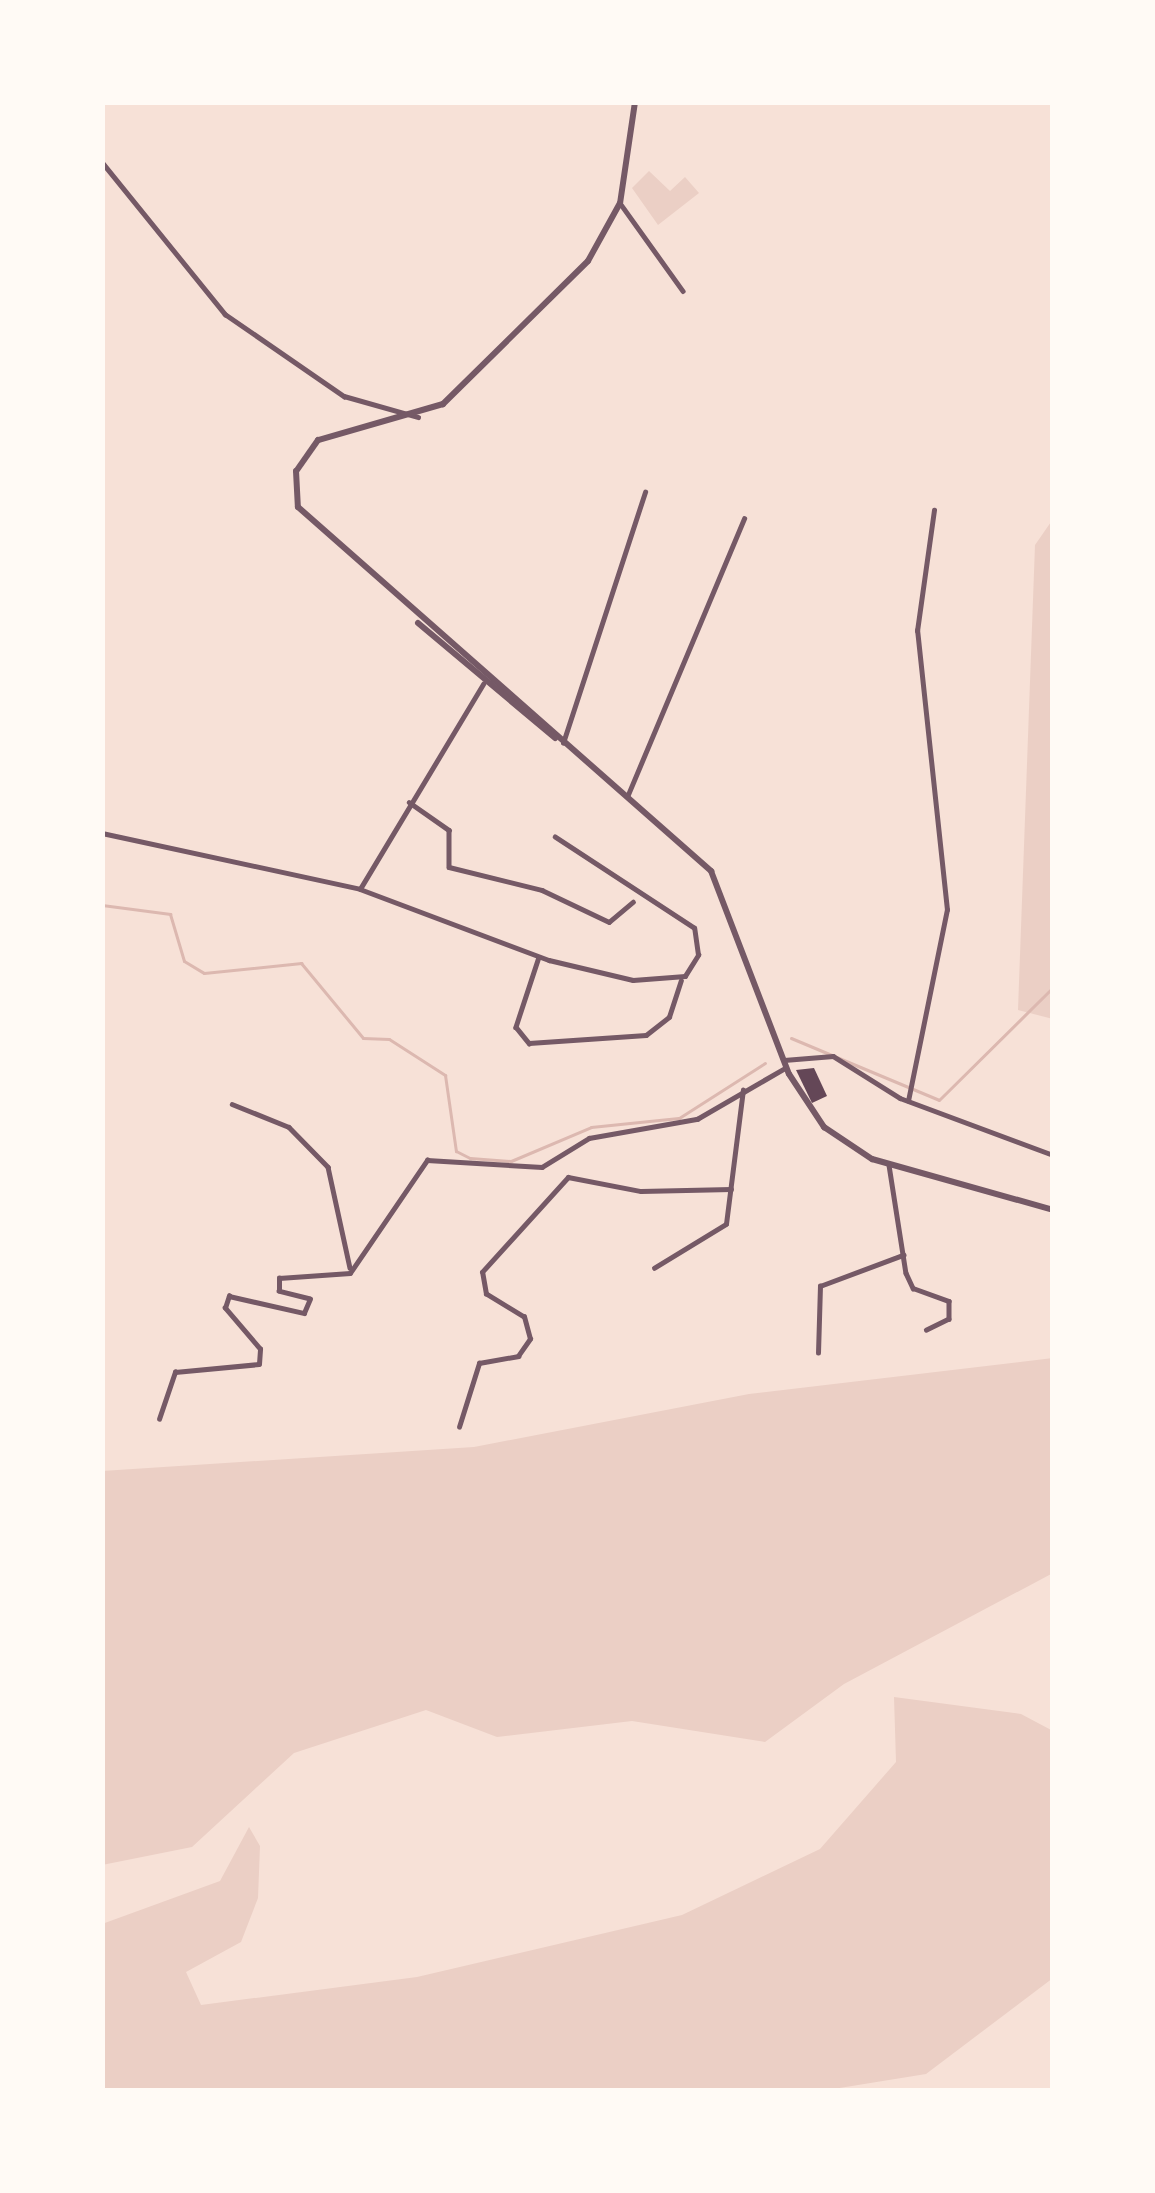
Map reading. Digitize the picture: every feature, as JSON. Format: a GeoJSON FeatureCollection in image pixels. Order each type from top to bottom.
{"type":"FeatureCollection","features":[{"type":"Feature","properties":{"kind":"street"},"geometry":{"type":"LineString","coordinates":[[635,102],[620,202],[567,284],[474,379],[418,416],[318,440],[294,483],[305,519],[483,684],[563,743],[718,880],[785,1064],[824,1127],[889,1165],[1053,1210]]}},
{"type":"Feature","properties":{"kind":"street"},"geometry":{"type":"LineString","coordinates":[[102,162],[225,314],[344,396],[418,416]]}},
{"type":"Feature","properties":{"kind":"street"},"geometry":{"type":"LineString","coordinates":[[620,202],[683,291]]}},
{"type":"Feature","properties":{"kind":"street"},"geometry":{"type":"LineString","coordinates":[[563,743],[645,492]]}},
{"type":"Feature","properties":{"kind":"street"},"geometry":{"type":"LineString","coordinates":[[909,1096],[947,910],[917,631],[934,510]]}},
{"type":"Feature","properties":{"kind":"street"},"geometry":{"type":"LineString","coordinates":[[627,797],[744,519]]}},
{"type":"Feature","properties":{"kind":"street"},"geometry":{"type":"LineString","coordinates":[[390,595],[563,743]]}},
{"type":"Feature","properties":{"kind":"street"},"geometry":{"type":"LineString","coordinates":[[360,889],[483,684],[483,672]]}},
{"type":"Feature","properties":{"kind":"street"},"geometry":{"type":"LineString","coordinates":[[483,684],[524,705]]}},
{"type":"Feature","properties":{"kind":"street"},"geometry":{"type":"LineString","coordinates":[[409,802],[449,830],[449,867],[542,890],[609,922],[634,902]]}},
{"type":"Feature","properties":{"kind":"street"},"geometry":{"type":"LineString","coordinates":[[102,833],[360,889],[539,957],[633,980],[681,978]]}},
{"type":"Feature","properties":{"kind":"street"},"geometry":{"type":"LineString","coordinates":[[539,957],[516,1027],[530,1043],[646,1035],[679,1001],[681,978],[698,955],[694,928],[555,837]]}},
{"type":"Feature","properties":{"kind":"street"},"geometry":{"type":"LineString","coordinates":[[350,1273],[427,1160],[542,1167],[589,1138],[697,1119],[785,1064],[818,1050],[909,1096],[1053,1155]]}},
{"type":"Feature","properties":{"kind":"street"},"geometry":{"type":"LineString","coordinates":[[654,1268],[718,1235],[731,1189],[743,1090]]}},
{"type":"Feature","properties":{"kind":"street"},"geometry":{"type":"LineString","coordinates":[[232,1104],[289,1126],[328,1167],[350,1273]]}},
{"type":"Feature","properties":{"kind":"street"},"geometry":{"type":"LineString","coordinates":[[889,1165],[903,1256],[913,1288],[950,1300],[949,1318],[926,1330]]}},
{"type":"Feature","properties":{"kind":"street"},"geometry":{"type":"LineString","coordinates":[[459,1427],[478,1363],[518,1356],[530,1339],[524,1317],[486,1294],[482,1272],[568,1178],[641,1191],[731,1189]]}},
{"type":"Feature","properties":{"kind":"street"},"geometry":{"type":"LineString","coordinates":[[818,1353],[820,1286],[903,1256]]}},
{"type":"Feature","properties":{"kind":"street"},"geometry":{"type":"LineString","coordinates":[[159,1419],[175,1372],[259,1364],[260,1349],[225,1308],[229,1296],[304,1313],[310,1299],[280,1291],[279,1278],[350,1273]]}},
{"type":"Feature","properties":{"kind":"shaded area"},"geometry":{"type":"Polygon","coordinates":[[[649,171],[670,191],[685,177],[699,193],[658,225],[632,188],[649,171]]]}},
{"type":"Feature","properties":{"kind":"shaded area"},"geometry":{"type":"Polygon","coordinates":[[[1053,519],[1053,1019],[1018,1010],[1035,545],[1053,519]]]}},
{"type":"Feature","properties":{"kind":"shaded area"},"geometry":{"type":"Polygon","coordinates":[[[1053,1358],[1053,1573],[844,1684],[765,1742],[632,1721],[497,1737],[426,1710],[294,1753],[192,1847],[102,1865],[102,1471],[474,1447],[749,1394],[1053,1358]]]}},
{"type":"Feature","properties":{"kind":"shaded area"},"geometry":{"type":"Polygon","coordinates":[[[894,1697],[1021,1714],[1053,1731],[1053,1978],[926,2074],[821,2091],[102,2091],[102,1924],[220,1881],[249,1827],[260,1846],[258,1898],[241,1942],[186,1972],[201,2005],[417,1977],[682,1915],[820,1849],[896,1762],[894,1697]]]}},
{"type":"Feature","properties":{"kind":"building"},"geometry":{"type":"Polygon","coordinates":[[[814,1068],[827,1096],[812,1103],[796,1070],[814,1068]]]}},
{"type":"Feature","properties":{"kind":"waterway"},"geometry":{"type":"LineString","coordinates":[[102,905],[170,914],[184,961],[204,973],[301,963],[363,1038],[389,1039],[445,1075],[456,1151],[470,1158],[511,1161],[591,1127],[679,1118],[765,1063]]}},
{"type":"Feature","properties":{"kind":"waterway"},"geometry":{"type":"LineString","coordinates":[[791,1038],[939,1100],[1053,987]]}}]}
